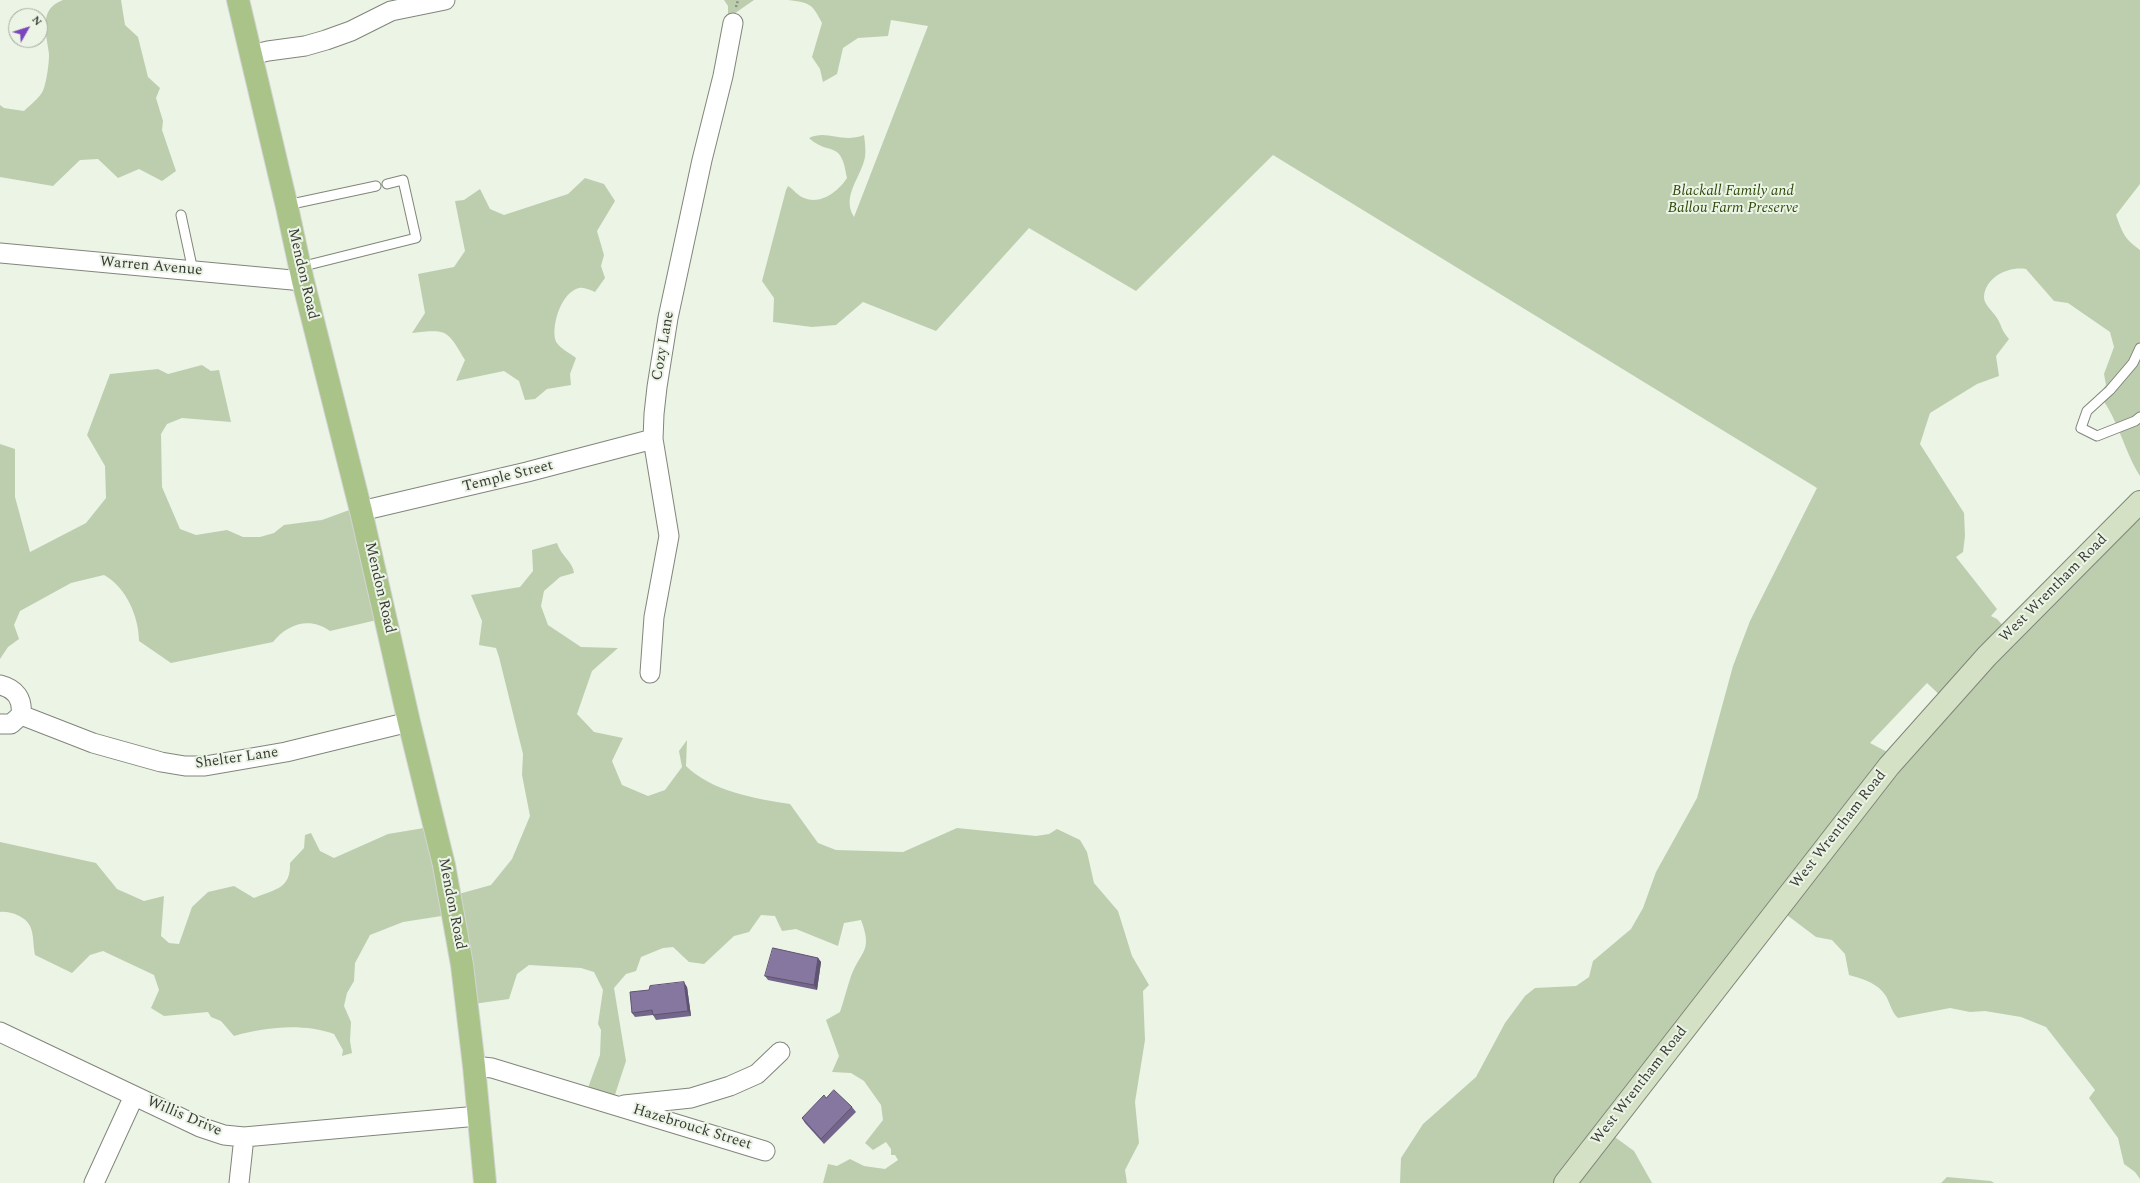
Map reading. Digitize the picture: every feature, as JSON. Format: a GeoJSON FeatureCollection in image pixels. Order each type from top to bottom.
{"type":"FeatureCollection","features":[{"type":"Feature","properties":{"kind":"main road","name":"Mendon Road"},"geometry":{"type":"LineString","coordinates":[[238,0],[287,205],[301,274],[361,511],[409,722],[444,865],[462,966],[474,1066],[485,1183]]}},
{"type":"Feature","properties":{"kind":"street"},"geometry":{"type":"LineString","coordinates":[[251,55],[319,42],[351,32],[391,11],[445,0]]}},
{"type":"Feature","properties":{"kind":"street","name":"Cozy Lane"},"geometry":{"type":"LineString","coordinates":[[650,673],[654,617],[669,536],[653,439],[654,414],[668,318],[702,160],[723,76],[733,23]]}},
{"type":"Feature","properties":{"kind":"street","name":"Warren Avenue"},"geometry":{"type":"LineString","coordinates":[[0,253],[193,271],[301,274]]}},
{"type":"Feature","properties":{"kind":"street","name":"Temple Street"},"geometry":{"type":"LineString","coordinates":[[361,511],[519,474],[653,439]]}},
{"type":"Feature","properties":{"kind":"street","name":"West Wrentham Road"},"geometry":{"type":"LineString","coordinates":[[1571,1181],[1889,766],[1987,656],[2140,502]]}},
{"type":"Feature","properties":{"kind":"street"},"geometry":{"type":"LineString","coordinates":[[0,684],[18,695],[22,705],[21,715],[11,724],[0,724]]}},
{"type":"Feature","properties":{"kind":"street","name":"Shelter Lane"},"geometry":{"type":"LineString","coordinates":[[21,715],[93,743],[161,762],[185,766],[205,766],[286,752],[409,722]]}},
{"type":"Feature","properties":{"kind":"street","name":"Willis Drive"},"geometry":{"type":"LineString","coordinates":[[0,1032],[200,1127],[224,1135],[244,1137],[478,1116]]}},
{"type":"Feature","properties":{"kind":"street","name":"Hazebrouck Street"},"geometry":{"type":"LineString","coordinates":[[619,1106],[691,1098],[730,1086],[757,1074],[780,1052]]}},
{"type":"Feature","properties":{"kind":"street","name":"Hazebrouck Street"},"geometry":{"type":"LineString","coordinates":[[474,1066],[492,1068],[765,1151]]}},
{"type":"Feature","properties":{"kind":"street"},"geometry":{"type":"LineString","coordinates":[[94,1183],[134,1096]]}},
{"type":"Feature","properties":{"kind":"street"},"geometry":{"type":"LineString","coordinates":[[239,1183],[244,1137]]}},
{"type":"Feature","properties":{"kind":"lane"},"geometry":{"type":"LineString","coordinates":[[301,274],[416,238],[403,180],[386,184]]}},
{"type":"Feature","properties":{"kind":"lane"},"geometry":{"type":"LineString","coordinates":[[287,205],[376,186]]}},
{"type":"Feature","properties":{"kind":"lane"},"geometry":{"type":"LineString","coordinates":[[181,215],[193,271]]}},
{"type":"Feature","properties":{"kind":"lane"},"geometry":{"type":"LineString","coordinates":[[2140,348],[2133,363],[2110,390],[2087,411],[2081,428],[2097,436],[2135,421],[2140,417]]}},
{"type":"Feature","properties":{"kind":"green space"},"geometry":{"type":"Polygon","coordinates":[[[63,0],[121,0],[125,25],[138,37],[148,77],[160,88],[156,98],[163,121],[162,130],[176,171],[162,181],[139,169],[118,178],[98,159],[80,160],[53,186],[0,177],[0,105],[4,108],[24,111],[43,91],[49,58],[48,14],[55,4],[63,0]]]}},
{"type":"Feature","properties":{"kind":"green space"},"geometry":{"type":"Polygon","coordinates":[[[724,0],[754,0],[728,18],[728,6],[724,0]]]}},
{"type":"Feature","properties":{"kind":"green space","name":"Blackall Family and Ballou Farm Preserve"},"geometry":{"type":"Polygon","coordinates":[[[788,0],[2140,0],[2140,184],[2116,215],[2120,227],[2125,235],[2130,242],[2140,250],[2140,476],[2106,404],[2099,395],[2106,385],[2104,374],[2114,347],[2110,332],[2068,303],[2054,301],[2026,269],[2012,269],[1999,274],[1993,279],[1985,290],[1985,303],[1997,318],[2004,333],[2009,339],[1996,356],[1999,376],[1977,384],[1930,413],[1920,444],[1964,513],[1965,536],[1963,552],[1956,557],[1997,609],[1991,616],[1997,619],[2008,631],[2140,501],[2140,1179],[2135,1172],[2124,1164],[2118,1138],[2089,1098],[2095,1090],[2046,1027],[2021,1017],[1985,1011],[1970,1012],[1950,1008],[1898,1018],[1893,1012],[1885,994],[1879,988],[1867,981],[1849,975],[1845,954],[1832,940],[1816,937],[1779,909],[1608,1132],[1634,1151],[1652,1183],[1400,1183],[1401,1158],[1423,1124],[1476,1077],[1505,1023],[1525,996],[1535,988],[1576,986],[1589,977],[1593,961],[1631,929],[1643,908],[1656,872],[1697,798],[1733,666],[1750,621],[1817,488],[1273,155],[1136,291],[1029,228],[936,331],[863,302],[836,325],[812,327],[773,322],[774,298],[762,281],[788,186],[802,197],[810,200],[816,200],[828,196],[834,192],[847,178],[845,166],[838,153],[834,150],[816,144],[809,138],[822,135],[848,138],[864,135],[865,157],[853,187],[850,202],[854,217],[928,26],[891,20],[888,36],[858,38],[843,48],[837,74],[823,82],[820,69],[812,57],[822,23],[816,11],[810,5],[788,0]],[[1927,683],[1870,743],[1893,755],[1945,700],[1927,683]]]}},
{"type":"Feature","properties":{"kind":"green space"},"geometry":{"type":"Polygon","coordinates":[[[585,178],[604,184],[615,201],[597,231],[604,255],[601,266],[605,278],[595,292],[579,288],[568,295],[563,301],[555,324],[554,332],[556,342],[576,358],[570,374],[571,385],[547,389],[535,399],[525,400],[519,381],[504,371],[456,381],[465,360],[450,337],[440,332],[433,331],[412,333],[425,313],[418,274],[454,267],[465,251],[455,201],[464,200],[480,189],[490,209],[504,215],[568,194],[585,178]]]}},
{"type":"Feature","properties":{"kind":"green space"},"geometry":{"type":"Polygon","coordinates":[[[202,365],[211,371],[219,370],[231,422],[182,418],[167,424],[161,434],[162,487],[180,529],[196,535],[227,530],[243,537],[260,537],[274,533],[284,525],[322,520],[352,509],[381,619],[330,631],[315,624],[299,624],[285,631],[273,642],[171,663],[139,641],[137,622],[130,604],[119,587],[104,575],[71,583],[20,611],[14,625],[19,639],[8,647],[0,659],[0,444],[15,449],[15,497],[30,552],[86,523],[106,498],[105,466],[87,435],[110,374],[158,369],[168,374],[202,365]]]}},
{"type":"Feature","properties":{"kind":"green space"},"geometry":{"type":"Polygon","coordinates":[[[557,543],[574,573],[560,577],[544,591],[541,606],[548,625],[581,647],[618,648],[592,671],[577,714],[594,732],[623,738],[612,761],[622,785],[648,796],[665,790],[682,767],[679,751],[687,740],[686,766],[696,775],[721,788],[749,796],[790,804],[818,843],[836,850],[903,852],[957,828],[1036,836],[1049,834],[1057,829],[1080,840],[1087,852],[1094,883],[1118,911],[1132,956],[1149,985],[1143,991],[1145,1040],[1135,1102],[1139,1143],[1125,1170],[1127,1183],[823,1183],[828,1164],[837,1166],[850,1159],[864,1166],[885,1169],[898,1160],[895,1155],[891,1155],[891,1149],[886,1142],[873,1150],[865,1143],[883,1120],[881,1105],[864,1081],[851,1073],[832,1072],[839,1056],[826,1020],[840,1012],[851,976],[866,945],[861,920],[844,923],[838,946],[796,929],[782,931],[775,916],[761,915],[749,932],[734,936],[704,964],[689,962],[673,947],[663,948],[641,957],[636,971],[626,974],[614,988],[626,1061],[611,1107],[585,1096],[600,1055],[601,1030],[598,1024],[603,990],[594,972],[581,968],[529,965],[517,974],[509,999],[466,1005],[448,915],[403,922],[370,935],[355,963],[354,981],[347,993],[344,1006],[351,1022],[350,1041],[352,1053],[342,1056],[343,1050],[334,1034],[310,1028],[297,1027],[258,1030],[234,1036],[221,1021],[211,1017],[208,1012],[164,1016],[151,1008],[159,990],[154,975],[103,951],[90,955],[72,973],[35,955],[31,929],[25,919],[13,913],[0,912],[0,842],[96,863],[117,889],[144,901],[164,896],[161,936],[169,943],[179,944],[192,907],[208,892],[234,886],[254,898],[275,890],[285,883],[290,872],[290,863],[304,848],[305,835],[311,833],[320,851],[334,858],[388,834],[424,828],[448,897],[491,885],[512,859],[530,816],[522,775],[523,754],[499,657],[496,648],[479,645],[482,621],[471,595],[520,587],[533,571],[532,550],[557,543]]]}},
{"type":"Feature","properties":{"kind":"green space"},"geometry":{"type":"Polygon","coordinates":[[[1947,1177],[1991,1181],[1994,1183],[1941,1183],[1947,1177]]]}},
{"type":"Feature","properties":{"kind":"building"},"geometry":{"type":"Polygon","coordinates":[[[773,948],[818,958],[814,985],[765,976],[773,948]]]}},
{"type":"Feature","properties":{"kind":"building"},"geometry":{"type":"Polygon","coordinates":[[[684,982],[688,1011],[653,1015],[652,1010],[632,1013],[630,992],[649,990],[650,986],[684,982]]]}},
{"type":"Feature","properties":{"kind":"building"},"geometry":{"type":"Polygon","coordinates":[[[834,1090],[852,1107],[821,1139],[802,1118],[824,1095],[826,1098],[834,1090]]]}}]}
